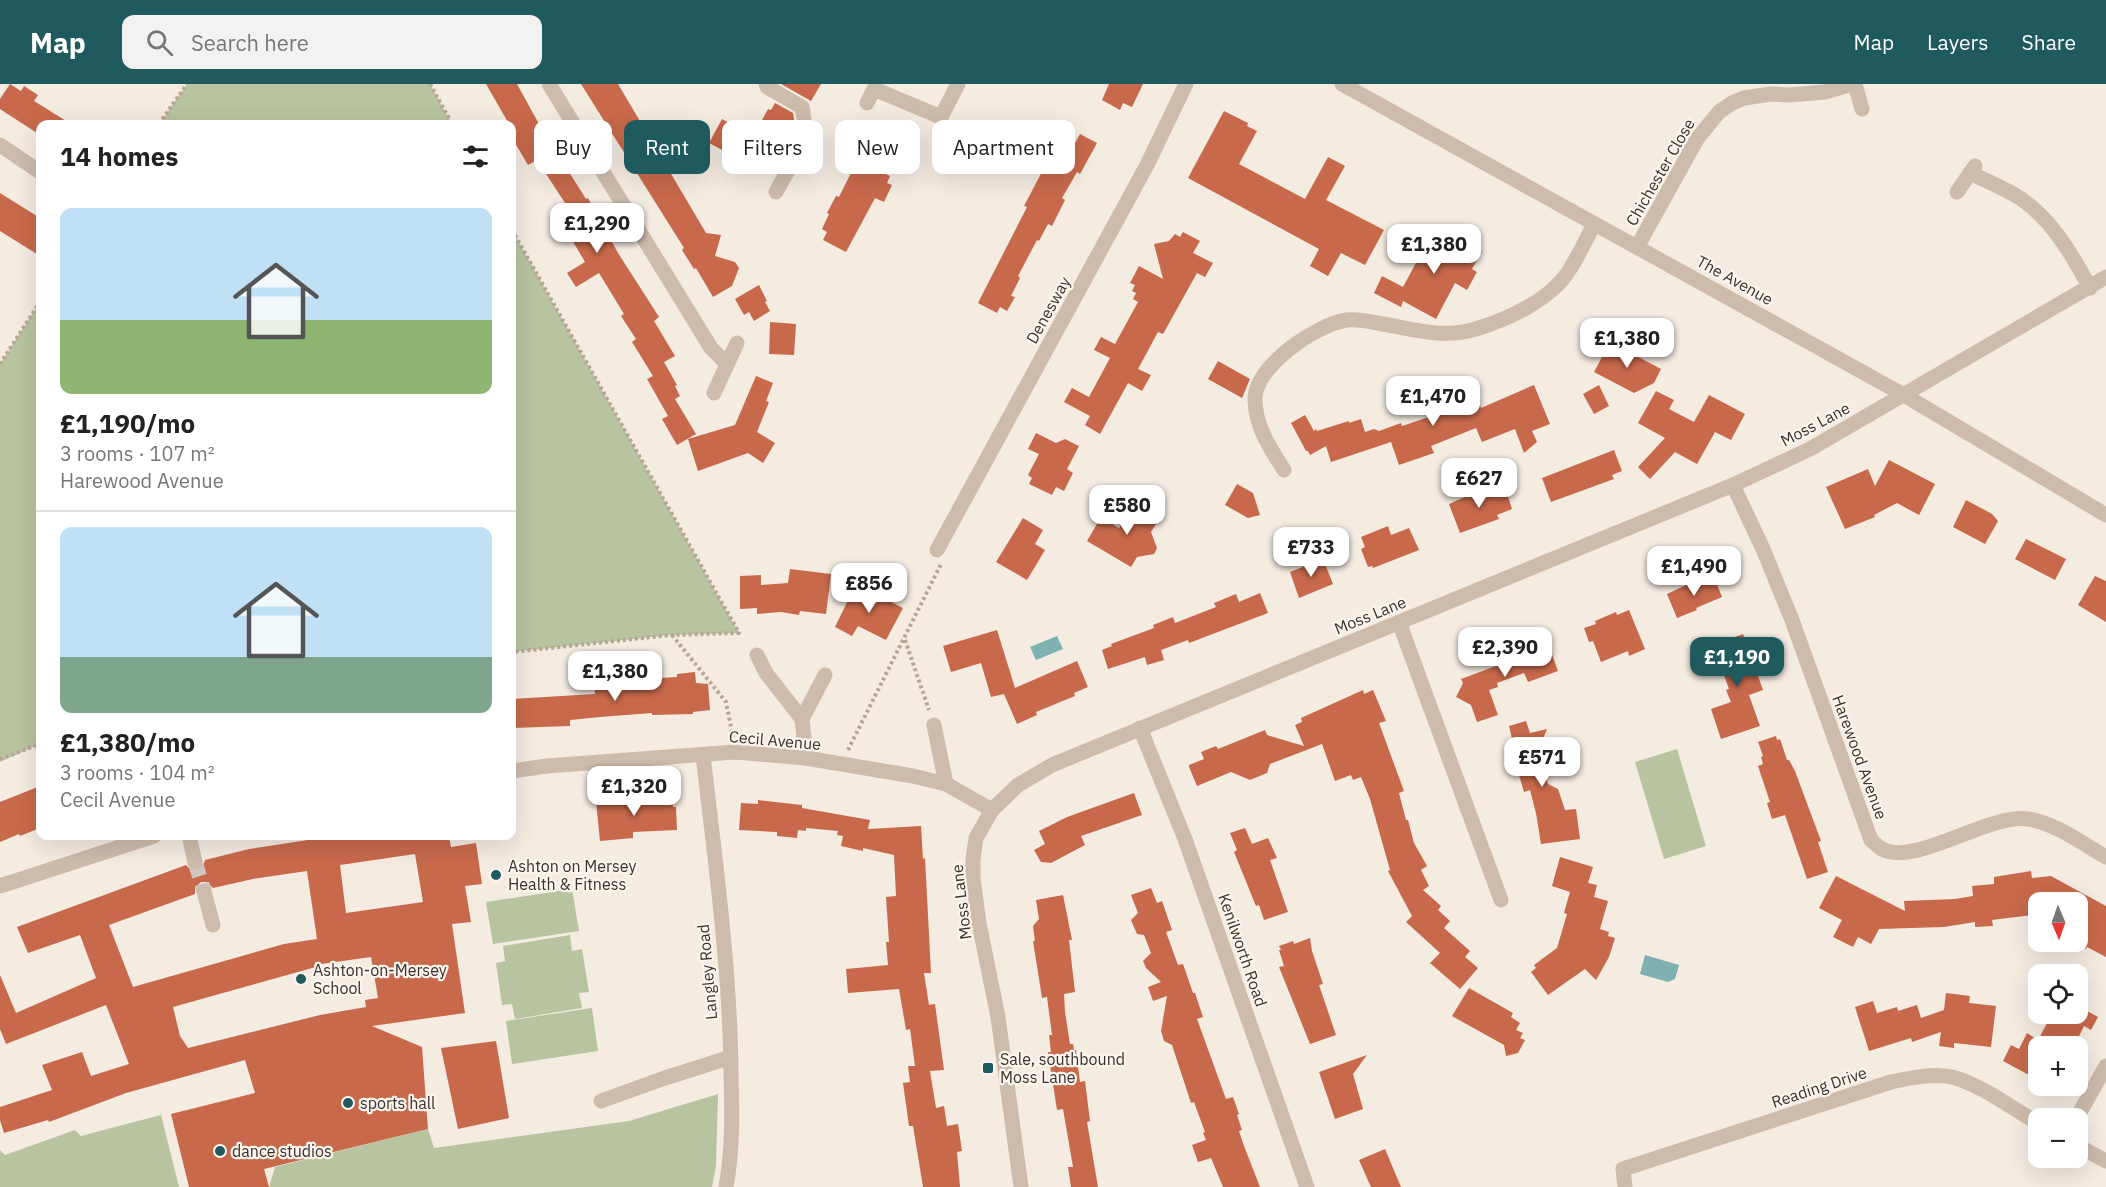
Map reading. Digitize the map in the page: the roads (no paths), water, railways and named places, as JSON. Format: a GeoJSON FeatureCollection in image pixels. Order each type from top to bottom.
{"type":"FeatureCollection","features":[{"type":"Feature","properties":{"kind":"street"},"geometry":{"type":"LineString","coordinates":[[549,84],[711,348],[727,364]]}},
{"type":"Feature","properties":{"kind":"street"},"geometry":{"type":"LineString","coordinates":[[766,84],[766,87],[802,107],[807,136],[776,192]]}},
{"type":"Feature","properties":{"kind":"street"},"geometry":{"type":"LineString","coordinates":[[867,103],[874,89],[941,117],[958,84]]}},
{"type":"Feature","properties":{"kind":"street","name":"Denesway"},"geometry":{"type":"LineString","coordinates":[[937,550],[1142,175],[1185,84]]}},
{"type":"Feature","properties":{"kind":"street","name":"The Avenue"},"geometry":{"type":"LineString","coordinates":[[1342,84],[1904,395],[2106,515]]}},
{"type":"Feature","properties":{"kind":"street","name":"Chichester Close"},"geometry":{"type":"LineString","coordinates":[[1638,247],[1697,139],[1719,112],[1732,103],[1744,98],[1771,94],[1826,92],[1853,84],[1862,109]]}},
{"type":"Feature","properties":{"kind":"street"},"geometry":{"type":"LineString","coordinates":[[0,145],[36,169]]}},
{"type":"Feature","properties":{"kind":"street"},"geometry":{"type":"LineString","coordinates":[[1957,192],[1972,169],[2016,195],[2032,207],[2059,237],[2090,288]]}},
{"type":"Feature","properties":{"kind":"street"},"geometry":{"type":"LineString","coordinates":[[1284,470],[1260,428],[1255,397],[1260,380],[1286,351],[1326,327],[1347,320],[1372,322],[1433,334],[1476,329],[1522,311],[1543,297],[1569,271],[1594,225]]}},
{"type":"Feature","properties":{"kind":"street","name":"Moss Lane"},"geometry":{"type":"LineString","coordinates":[[1022,1187],[998,1017],[973,878],[975,838],[992,810],[1018,785],[1052,765],[1140,728],[1733,485],[1810,449],[2106,277]]}},
{"type":"Feature","properties":{"kind":"street"},"geometry":{"type":"LineString","coordinates":[[714,393],[737,343]]}},
{"type":"Feature","properties":{"kind":"street","name":"Harewood Avenue"},"geometry":{"type":"LineString","coordinates":[[1733,485],[1763,549],[1792,620],[1871,840],[1881,849],[1893,852],[1912,851],[2006,820],[2027,818],[2051,826],[2106,857]]}},
{"type":"Feature","properties":{"kind":"street"},"geometry":{"type":"LineString","coordinates":[[1399,622],[1501,900]]}},
{"type":"Feature","properties":{"kind":"street"},"geometry":{"type":"LineString","coordinates":[[757,655],[766,673],[802,719],[806,758]]}},
{"type":"Feature","properties":{"kind":"street"},"geometry":{"type":"LineString","coordinates":[[802,719],[825,675]]}},
{"type":"Feature","properties":{"kind":"street"},"geometry":{"type":"LineString","coordinates":[[934,725],[946,784]]}},
{"type":"Feature","properties":{"kind":"street","name":"Kenilworth Road"},"geometry":{"type":"LineString","coordinates":[[1140,728],[1189,850],[1308,1187]]}},
{"type":"Feature","properties":{"kind":"street","name":"Cecil Avenue"},"geometry":{"type":"LineString","coordinates":[[516,770],[735,752],[806,758],[913,776],[946,784],[992,810]]}},
{"type":"Feature","properties":{"kind":"street","name":"Langley Road"},"geometry":{"type":"LineString","coordinates":[[703,755],[726,962],[731,1057],[730,1168],[726,1187]]}},
{"type":"Feature","properties":{"kind":"street"},"geometry":{"type":"LineString","coordinates":[[0,886],[142,840]]}},
{"type":"Feature","properties":{"kind":"street"},"geometry":{"type":"LineString","coordinates":[[190,840],[195,862]]}},
{"type":"Feature","properties":{"kind":"street"},"geometry":{"type":"LineString","coordinates":[[204,891],[213,925]]}},
{"type":"Feature","properties":{"kind":"street"},"geometry":{"type":"LineString","coordinates":[[601,1101],[662,1078],[731,1057]]}},
{"type":"Feature","properties":{"kind":"street"},"geometry":{"type":"LineString","coordinates":[[2082,1108],[2106,1066]]}},
{"type":"Feature","properties":{"kind":"street","name":"Reading Drive"},"geometry":{"type":"LineString","coordinates":[[1625,1187],[1623,1169],[1891,1082],[1918,1076],[1950,1077],[1975,1087],[2028,1118]]}},
{"type":"Feature","properties":{"kind":"street"},"geometry":{"type":"LineString","coordinates":[[2088,1151],[2106,1161]]}},
{"type":"Feature","properties":{"kind":"water"},"geometry":{"type":"Polygon","coordinates":[[[1057,636],[1063,649],[1036,660],[1030,647],[1057,636]]]}},
{"type":"Feature","properties":{"kind":"water"},"geometry":{"type":"Polygon","coordinates":[[[1645,955],[1679,965],[1675,979],[1668,982],[1640,974],[1645,955]]]}},
{"type":"Feature","properties":{"kind":"tunnel"},"geometry":{"type":"LineString","coordinates":[[195,862],[204,891]]}},
{"type":"Feature","properties":{"kind":"place","name":"Ashton on Mersey Health & Fitness"},"geometry":{"type":"Point","coordinates":[496,875]}},
{"type":"Feature","properties":{"kind":"place","name":"Ashton-on-Mersey School"},"geometry":{"type":"Point","coordinates":[301,979]}},
{"type":"Feature","properties":{"kind":"place","name":"Sale, southbound Moss Lane"},"geometry":{"type":"Point","coordinates":[988,1068]}},
{"type":"Feature","properties":{"kind":"place","name":"sports hall"},"geometry":{"type":"Point","coordinates":[348,1103]}},
{"type":"Feature","properties":{"kind":"place","name":"dance studios"},"geometry":{"type":"Point","coordinates":[220,1151]}}]}
